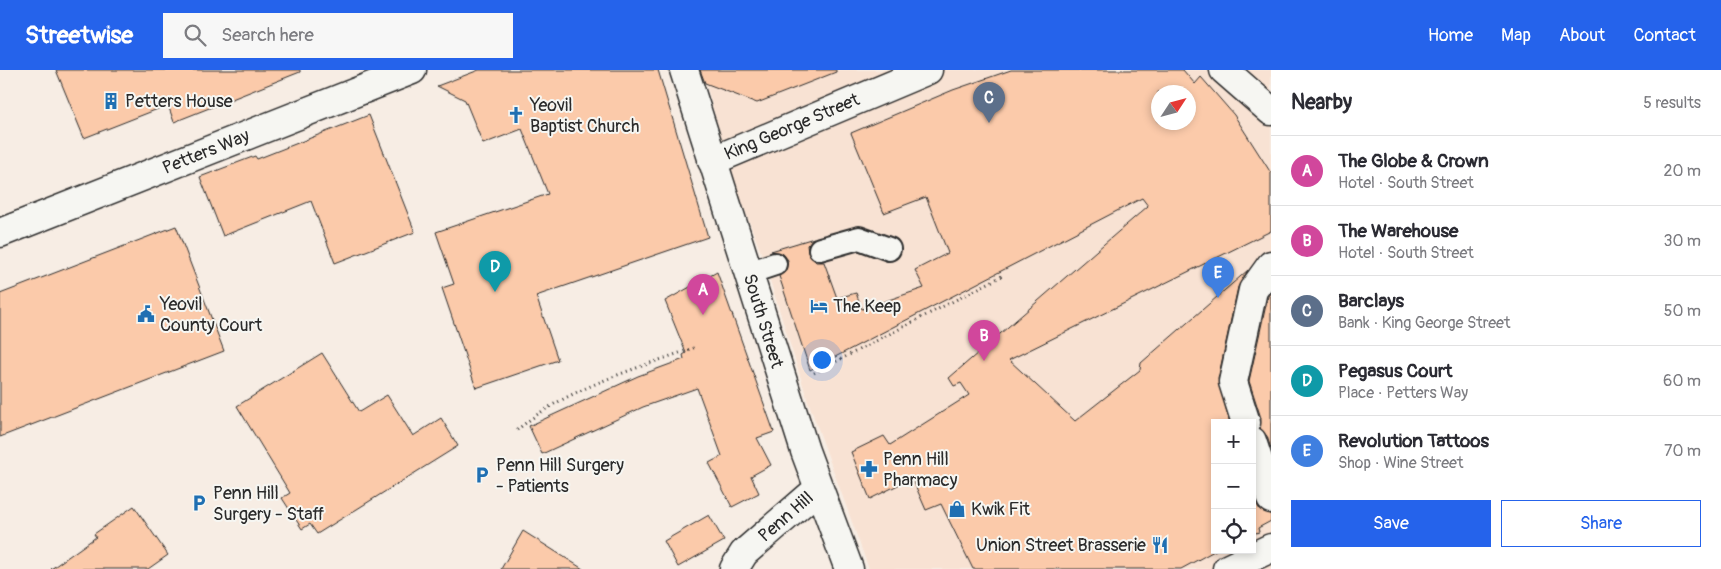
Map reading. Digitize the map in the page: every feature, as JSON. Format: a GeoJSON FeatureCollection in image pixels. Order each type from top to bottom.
{"type":"FeatureCollection","features":[{"type":"Feature","properties":{"kind":"street","name":"Petters Way"},"geometry":{"type":"LineString","coordinates":[[0,233],[412,70]]}},
{"type":"Feature","properties":{"kind":"street","name":"South Street"},"geometry":{"type":"LineString","coordinates":[[684,70],[784,388],[818,488],[849,569]]}},
{"type":"Feature","properties":{"kind":"street","name":"King George Street"},"geometry":{"type":"LineString","coordinates":[[712,160],[928,70]]}},
{"type":"Feature","properties":{"kind":"street"},"geometry":{"type":"LineString","coordinates":[[1224,70],[1271,111]]}},
{"type":"Feature","properties":{"kind":"street"},"geometry":{"type":"LineString","coordinates":[[1245,419],[1233,382],[1253,290],[1271,264]]}},
{"type":"Feature","properties":{"kind":"street"},"geometry":{"type":"LineString","coordinates":[[1256,453],[1271,499]]}},
{"type":"Feature","properties":{"kind":"street","name":"Penn Hill"},"geometry":{"type":"LineString","coordinates":[[734,569],[744,553],[818,488]]}},
{"type":"Feature","properties":{"kind":"street"},"geometry":{"type":"LineString","coordinates":[[1227,569],[1271,548]]}},
{"type":"Feature","properties":{"kind":"lane"},"geometry":{"type":"LineString","coordinates":[[820,249],[859,238],[889,248]]}},
{"type":"Feature","properties":{"kind":"lane"},"geometry":{"type":"LineString","coordinates":[[748,273],[775,264]]}},
{"type":"Feature","properties":{"kind":"path"},"geometry":{"type":"LineString","coordinates":[[784,388],[1002,276]]}},
{"type":"Feature","properties":{"kind":"path"},"geometry":{"type":"LineString","coordinates":[[517,430],[531,417],[576,393],[696,347]]}},
{"type":"Feature","properties":{"kind":"shaded area"},"geometry":{"type":"Polygon","coordinates":[[[702,70],[1271,70],[1271,569],[869,569],[808,401],[762,255],[734,182],[702,70]]]}},
{"type":"Feature","properties":{"kind":"building","name":"Petters House"},"geometry":{"type":"Polygon","coordinates":[[[56,70],[300,70],[300,72],[174,122],[168,105],[84,138],[56,70]]]}},
{"type":"Feature","properties":{"kind":"building"},"geometry":{"type":"Polygon","coordinates":[[[479,70],[658,70],[708,237],[536,296],[558,360],[476,388],[442,288],[454,284],[436,232],[548,194],[522,129],[483,144],[465,100],[437,86],[479,70]]]}},
{"type":"Feature","properties":{"kind":"building"},"geometry":{"type":"Polygon","coordinates":[[[700,70],[836,70],[836,72],[757,103],[705,83],[700,70]]]}},
{"type":"Feature","properties":{"kind":"building"},"geometry":{"type":"Polygon","coordinates":[[[1011,70],[1183,70],[1195,84],[1201,77],[1234,115],[1271,173],[1271,231],[1009,360],[1075,421],[1140,370],[1141,363],[1248,270],[1238,287],[1218,379],[1229,419],[1211,419],[1211,553],[1181,569],[973,569],[941,504],[926,510],[912,478],[870,499],[851,452],[884,436],[890,445],[969,395],[961,383],[954,386],[949,378],[1148,206],[1142,198],[810,370],[779,276],[785,272],[788,260],[783,254],[771,251],[814,238],[807,245],[808,253],[816,262],[824,262],[837,298],[856,293],[862,309],[924,288],[915,270],[948,253],[926,197],[884,213],[851,133],[953,90],[1011,70]]]}},
{"type":"Feature","properties":{"kind":"building"},"geometry":{"type":"Polygon","coordinates":[[[369,115],[415,232],[335,263],[311,201],[223,236],[200,177],[255,156],[257,159],[369,115]]]}},
{"type":"Feature","properties":{"kind":"building"},"geometry":{"type":"Polygon","coordinates":[[[176,226],[224,351],[0,437],[0,294],[176,226]]]}},
{"type":"Feature","properties":{"kind":"building"},"geometry":{"type":"Polygon","coordinates":[[[717,272],[774,432],[757,438],[771,465],[751,476],[759,493],[732,507],[709,463],[722,456],[697,388],[643,407],[542,454],[529,426],[638,376],[684,359],[683,355],[686,353],[665,301],[717,272]]]}},
{"type":"Feature","properties":{"kind":"building"},"geometry":{"type":"Polygon","coordinates":[[[1271,292],[1271,449],[1267,436],[1260,428],[1261,418],[1249,381],[1268,296],[1271,292]]]}},
{"type":"Feature","properties":{"kind":"building"},"geometry":{"type":"Polygon","coordinates":[[[322,353],[359,412],[387,395],[413,436],[441,418],[458,446],[317,534],[310,524],[302,529],[282,498],[290,493],[237,406],[322,353]]]}},
{"type":"Feature","properties":{"kind":"building"},"geometry":{"type":"Polygon","coordinates":[[[1256,501],[1260,510],[1271,514],[1271,521],[1258,528],[1259,532],[1256,533],[1256,501]]]}},
{"type":"Feature","properties":{"kind":"building"},"geometry":{"type":"Polygon","coordinates":[[[134,506],[168,555],[148,569],[51,569],[96,537],[94,534],[134,506]]]}},
{"type":"Feature","properties":{"kind":"building"},"geometry":{"type":"Polygon","coordinates":[[[709,515],[724,541],[678,567],[664,541],[709,515]]]}},
{"type":"Feature","properties":{"kind":"building"},"geometry":{"type":"Polygon","coordinates":[[[523,531],[583,569],[501,569],[523,531]]]}},
{"type":"Feature","properties":{"kind":"place","name":"Petters House"},"geometry":{"type":"Point","coordinates":[111,101]}},
{"type":"Feature","properties":{"kind":"place","name":"Yeovil Baptist Church"},"geometry":{"type":"Point","coordinates":[516,115]}},
{"type":"Feature","properties":{"kind":"place","name":"Barclays"},"geometry":{"type":"Point","coordinates":[989,123]}},
{"type":"Feature","properties":{"kind":"place","name":"Pegasus Court"},"geometry":{"type":"Point","coordinates":[495,292]}},
{"type":"Feature","properties":{"kind":"place","name":"Revolution Tattoos"},"geometry":{"type":"Point","coordinates":[1218,298]}},
{"type":"Feature","properties":{"kind":"place","name":"The Keep"},"geometry":{"type":"Point","coordinates":[819,306]}},
{"type":"Feature","properties":{"kind":"place","name":"Yeovil County Court"},"geometry":{"type":"Point","coordinates":[146,314]}},
{"type":"Feature","properties":{"kind":"place","name":"The Globe & Crown"},"geometry":{"type":"Point","coordinates":[703,315]}},
{"type":"Feature","properties":{"kind":"place","name":"The Warehouse"},"geometry":{"type":"Point","coordinates":[984,361]}},
{"type":"Feature","properties":{"kind":"place","name":"Penn Hill Pharmacy"},"geometry":{"type":"Point","coordinates":[869,469]}},
{"type":"Feature","properties":{"kind":"place","name":"Penn Hill Surgery - Patients"},"geometry":{"type":"Point","coordinates":[482,475]}},
{"type":"Feature","properties":{"kind":"place","name":"Penn Hill Surgery - Staff"},"geometry":{"type":"Point","coordinates":[199,503]}},
{"type":"Feature","properties":{"kind":"place","name":"Kwik Fit"},"geometry":{"type":"Point","coordinates":[957,509]}},
{"type":"Feature","properties":{"kind":"place","name":"Union Street Brasserie"},"geometry":{"type":"Point","coordinates":[1160,545]}}]}
